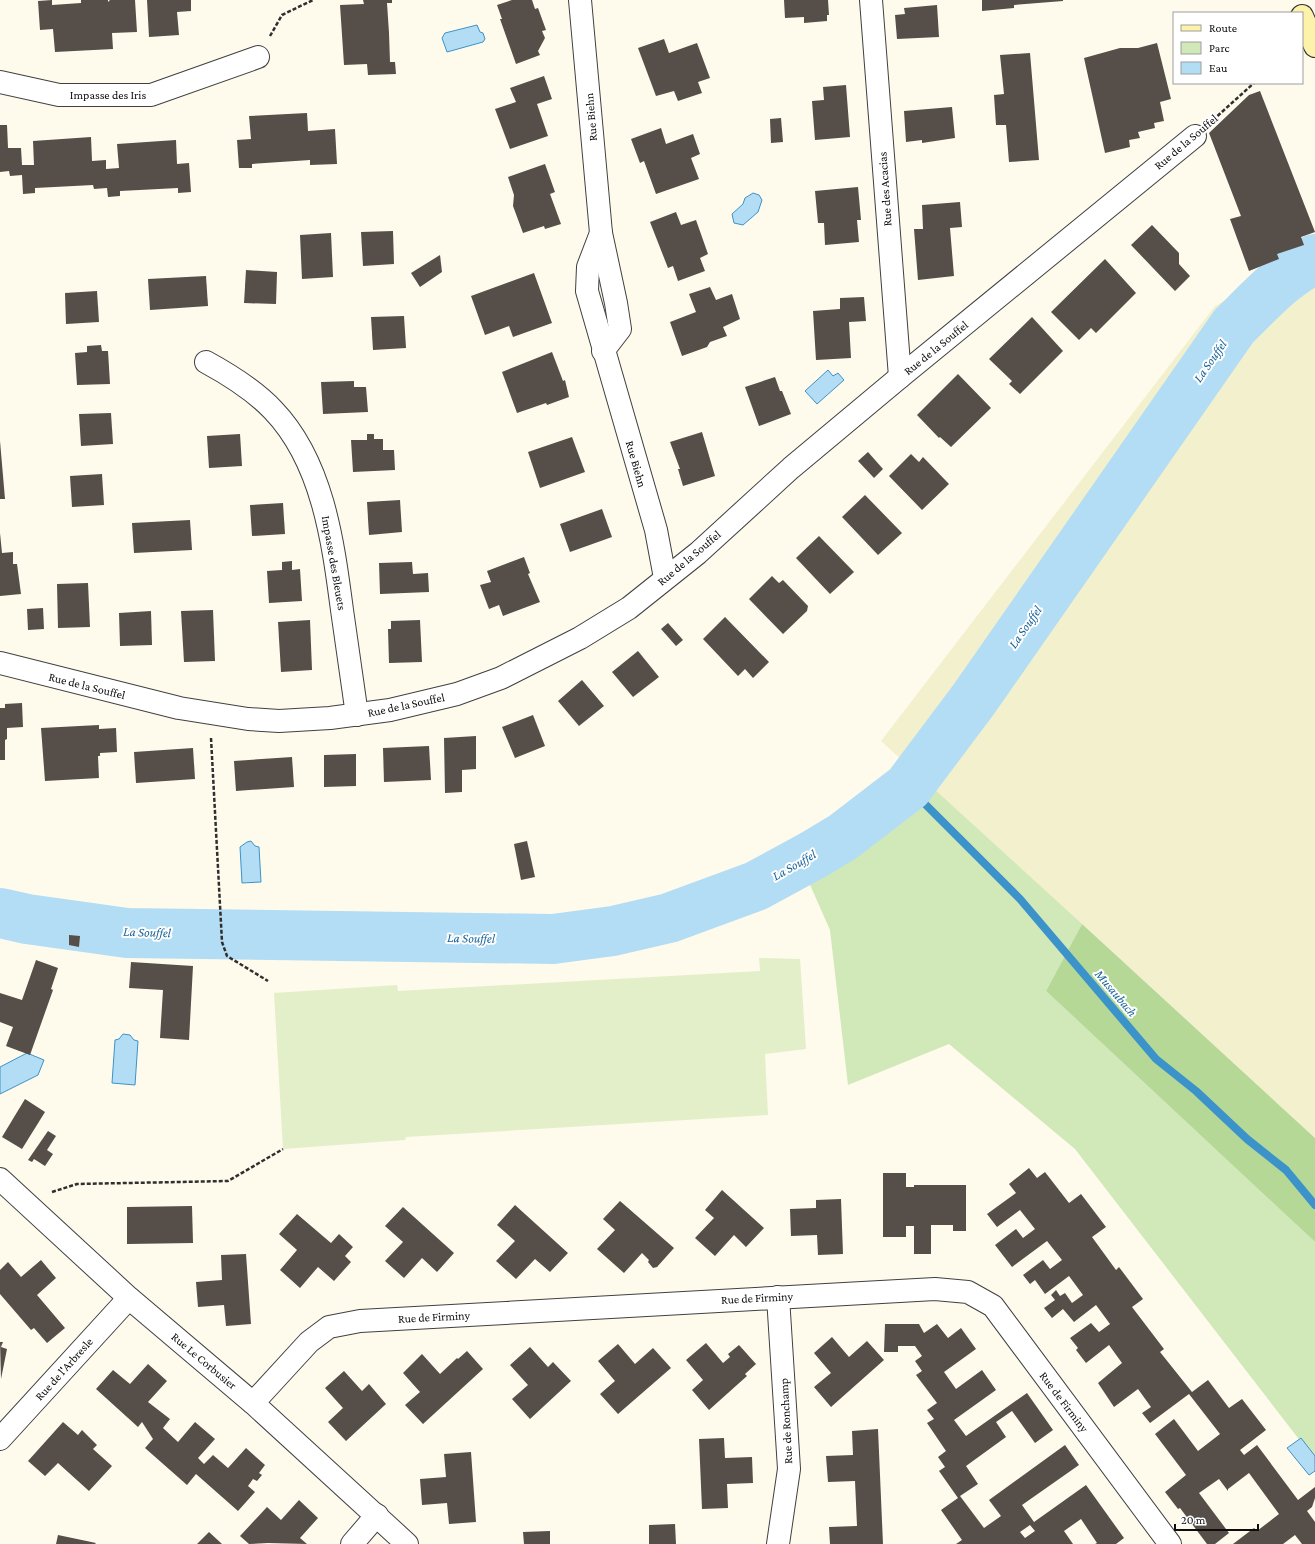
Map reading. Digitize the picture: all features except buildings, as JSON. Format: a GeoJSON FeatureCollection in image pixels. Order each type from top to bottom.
{"type":"FeatureCollection","features":[{"type":"Feature","properties":{"kind":"main road"},"geometry":{"type":"LineString","coordinates":[[1296,0],[1301,12]]}},
{"type":"Feature","properties":{"kind":"main road"},"geometry":{"type":"LineString","coordinates":[[1303,18],[1315,46]]}},
{"type":"Feature","properties":{"kind":"street","name":"Rue Biehn"},"geometry":{"type":"LineString","coordinates":[[580,0],[601,233],[620,329],[603,351],[656,530],[665,578]]}},
{"type":"Feature","properties":{"kind":"street","name":"Rue des Acacias"},"geometry":{"type":"LineString","coordinates":[[871,0],[900,377]]}},
{"type":"Feature","properties":{"kind":"street","name":"Impasse des Iris"},"geometry":{"type":"LineString","coordinates":[[0,82],[59,95],[151,95],[258,57]]}},
{"type":"Feature","properties":{"kind":"street","name":"Rue de la Souffel"},"geometry":{"type":"LineString","coordinates":[[0,663],[146,701],[210,714],[279,721],[357,715],[390,710],[450,696],[502,678],[580,638],[629,608],[665,578],[698,554],[791,468],[900,377],[1195,136]]}},
{"type":"Feature","properties":{"kind":"street","name":"Impasse des Bleuets"},"geometry":{"type":"LineString","coordinates":[[206,362],[252,391],[273,410],[289,430],[309,467],[327,518],[335,554],[357,715]]}},
{"type":"Feature","properties":{"kind":"street","name":"Rue Le Corbusier"},"geometry":{"type":"LineString","coordinates":[[0,1179],[129,1298],[254,1403],[407,1544]]}},
{"type":"Feature","properties":{"kind":"street","name":"Rue de Firminy"},"geometry":{"type":"LineString","coordinates":[[254,1403],[309,1342],[329,1327],[360,1321],[935,1288],[968,1292],[993,1306],[1170,1544]]}},
{"type":"Feature","properties":{"kind":"street","name":"Rue de Ronchamp"},"geometry":{"type":"LineString","coordinates":[[778,1297],[789,1469],[778,1544]]}},
{"type":"Feature","properties":{"kind":"street","name":"Rue de l'Arbresle"},"geometry":{"type":"LineString","coordinates":[[0,1439],[129,1298]]}},
{"type":"Feature","properties":{"kind":"street"},"geometry":{"type":"LineString","coordinates":[[352,1544],[377,1515]]}},
{"type":"Feature","properties":{"kind":"path"},"geometry":{"type":"LineString","coordinates":[[258,57],[282,14],[313,0]]}},
{"type":"Feature","properties":{"kind":"path","name":"Rue de la Souffel"},"geometry":{"type":"LineString","coordinates":[[1195,136],[1253,84]]}},
{"type":"Feature","properties":{"kind":"path"},"geometry":{"type":"LineString","coordinates":[[210,714],[222,942],[227,956],[268,981]]}},
{"type":"Feature","properties":{"kind":"path"},"geometry":{"type":"LineString","coordinates":[[25,1201],[76,1184],[228,1181],[283,1149]]}},
{"type":"Feature","properties":{"kind":"shaded area"},"geometry":{"type":"Polygon","coordinates":[[[1315,251],[1315,1138],[881,741],[1215,306],[1315,251]]]}},
{"type":"Feature","properties":{"kind":"green space"},"geometry":{"type":"Polygon","coordinates":[[[933,788],[1082,924],[1046,991],[1315,1242],[1315,1460],[1075,1149],[949,1044],[848,1085],[830,930],[807,878],[933,788]]]}},
{"type":"Feature","properties":{"kind":"green space"},"geometry":{"type":"Polygon","coordinates":[[[1082,924],[1315,1138],[1315,1242],[1046,991],[1082,924]]]}},
{"type":"Feature","properties":{"kind":"green space"},"geometry":{"type":"Polygon","coordinates":[[[759,958],[800,959],[806,1049],[765,1054],[768,1115],[406,1137],[405,1140],[283,1149],[274,993],[397,985],[398,991],[760,971],[759,958]]]}},
{"type":"Feature","properties":{"kind":"water"},"geometry":{"type":"Polygon","coordinates":[[[477,25],[480,32],[483,33],[485,39],[483,42],[447,52],[442,38],[445,33],[477,25]]]}},
{"type":"Feature","properties":{"kind":"water"},"geometry":{"type":"Polygon","coordinates":[[[753,193],[759,195],[762,200],[758,212],[743,225],[734,223],[732,214],[743,204],[745,198],[753,193]]]}},
{"type":"Feature","properties":{"kind":"water"},"geometry":{"type":"Polygon","coordinates":[[[828,370],[833,376],[838,373],[844,380],[817,404],[805,391],[828,370]]]}},
{"type":"Feature","properties":{"kind":"water"},"geometry":{"type":"Polygon","coordinates":[[[251,841],[255,846],[259,847],[261,882],[242,883],[240,847],[251,841]]]}},
{"type":"Feature","properties":{"kind":"water"},"geometry":{"type":"Polygon","coordinates":[[[123,1034],[130,1035],[134,1040],[138,1041],[135,1085],[112,1083],[115,1040],[119,1039],[123,1034]]]}},
{"type":"Feature","properties":{"kind":"water"},"geometry":{"type":"Polygon","coordinates":[[[27,1053],[44,1060],[38,1075],[0,1094],[0,1067],[27,1053]]]}},
{"type":"Feature","properties":{"kind":"water"},"geometry":{"type":"Polygon","coordinates":[[[1301,1438],[1315,1456],[1315,1471],[1309,1475],[1287,1448],[1301,1438]]]}},
{"type":"Feature","properties":{"kind":"waterway","name":"La Souffel"},"geometry":{"type":"LineString","coordinates":[[0,913],[27,919],[127,933],[553,939],[613,931],[669,918],[756,886],[843,837],[908,787],[974,699],[1234,326],[1282,280],[1292,272],[1315,259]]}},
{"type":"Feature","properties":{"kind":"waterway","name":"Musaubach"},"geometry":{"type":"LineString","coordinates":[[908,787],[1020,899],[1156,1059],[1196,1091],[1247,1139],[1286,1170],[1315,1205]]}}]}
